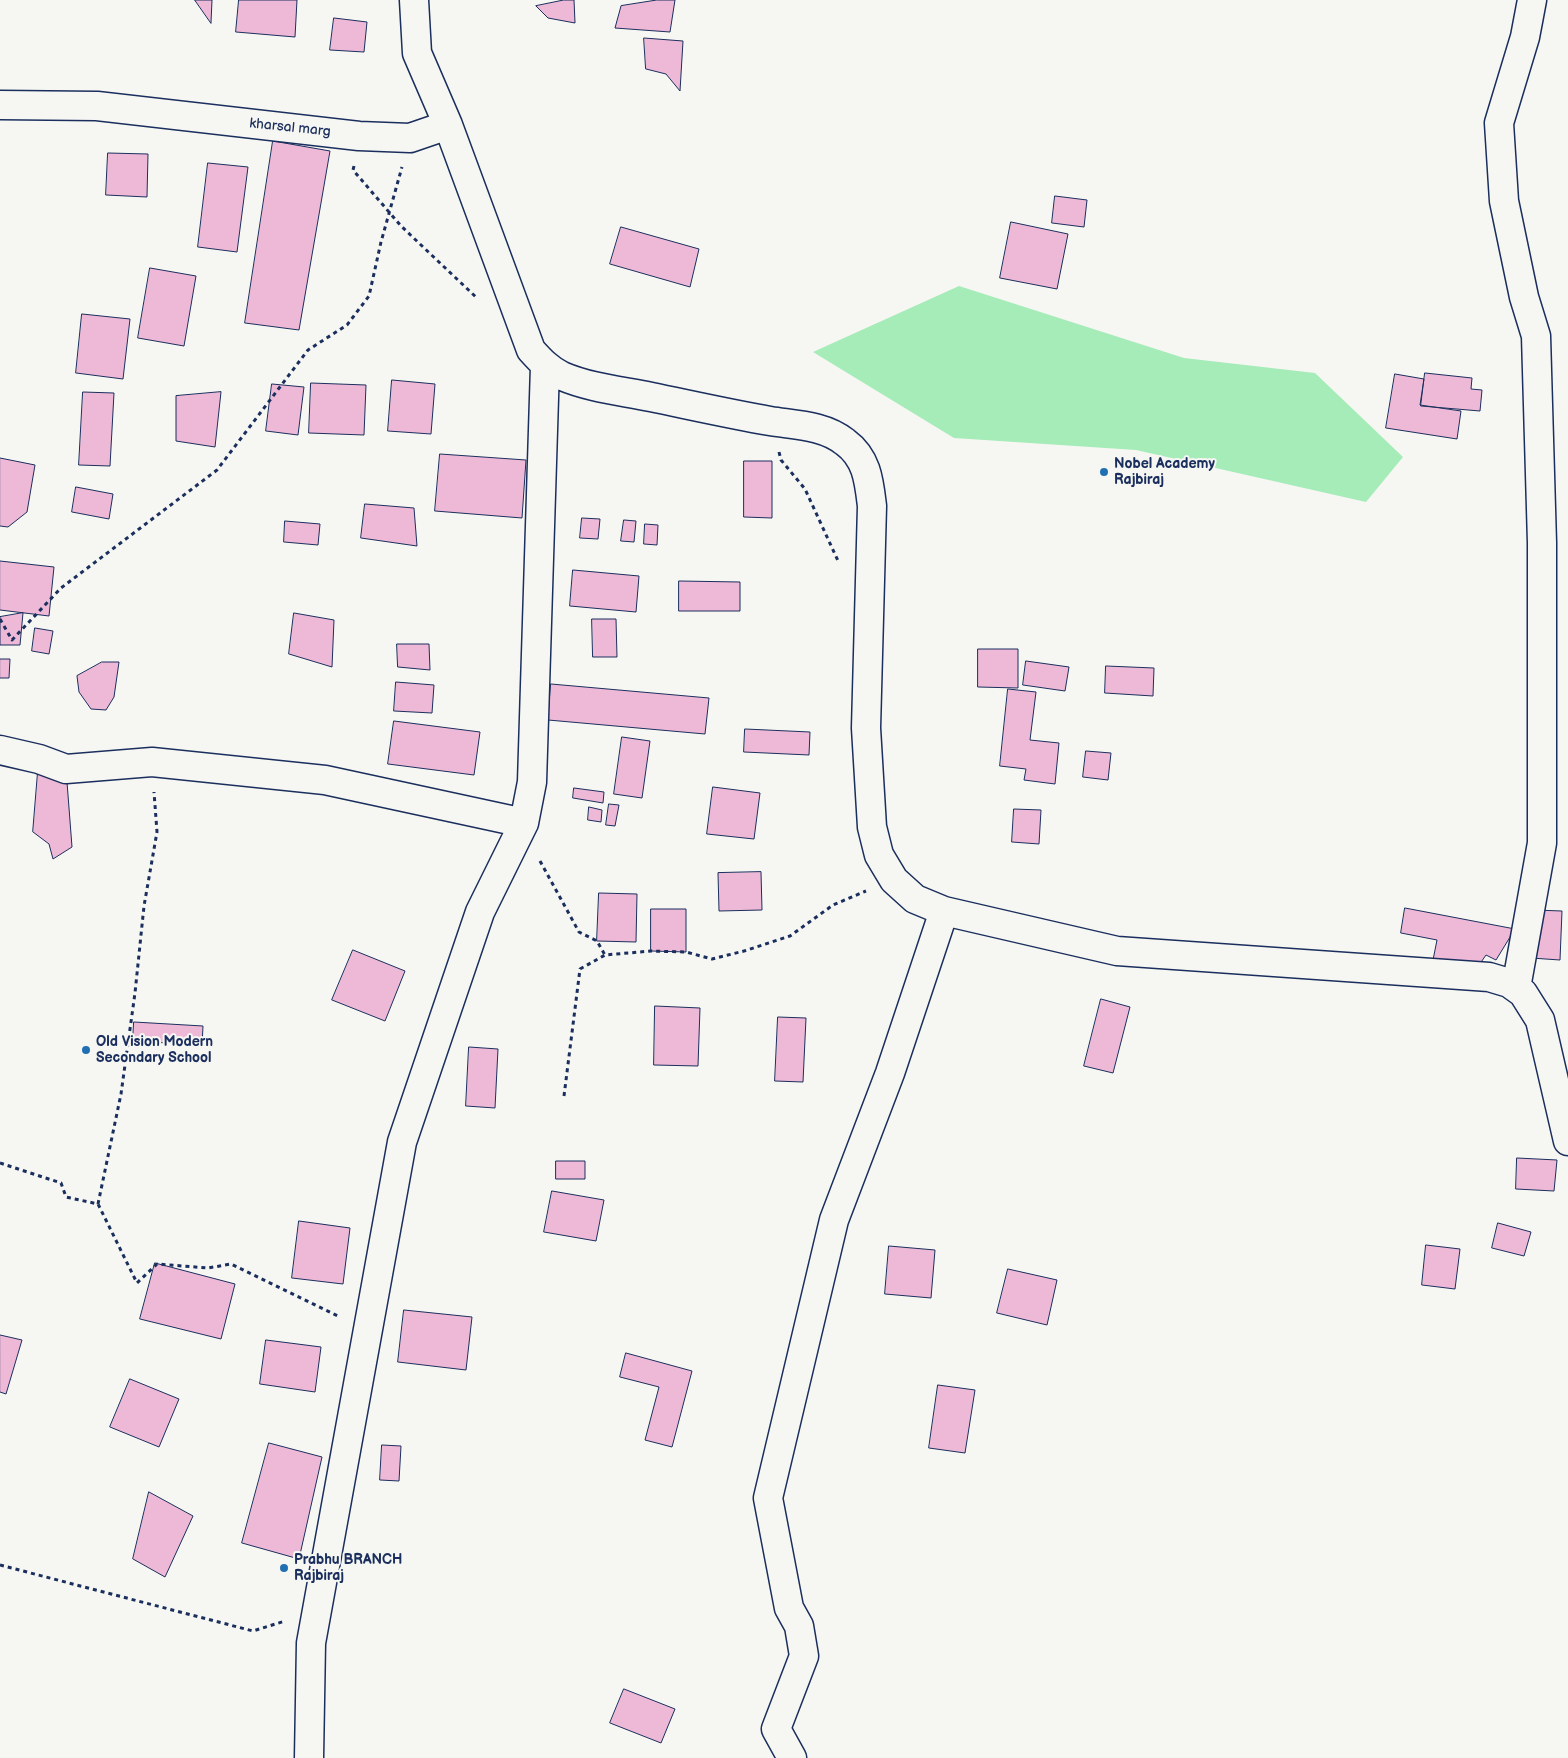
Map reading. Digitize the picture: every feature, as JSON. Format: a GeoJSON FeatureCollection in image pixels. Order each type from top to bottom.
{"type":"FeatureCollection","features":[{"type":"Feature","properties":{"kind":"street"},"geometry":{"type":"LineString","coordinates":[[414,0],[417,53],[448,125],[531,350],[545,366],[563,376],[603,388],[769,421],[810,426],[830,433],[846,442],[860,458],[868,472],[872,506],[866,728],[872,827],[879,856],[894,880],[915,899],[944,911],[1118,951],[1489,976],[1516,988],[1528,1000],[1540,1020],[1568,1141]]}},
{"type":"Feature","properties":{"kind":"street"},"geometry":{"type":"LineString","coordinates":[[1516,988],[1542,843],[1542,543],[1536,336],[1524,297],[1504,201],[1499,123],[1525,37],[1532,0]]}},
{"type":"Feature","properties":{"kind":"street","name":"kharsal marg"},"geometry":{"type":"LineString","coordinates":[[0,105],[97,106],[359,136],[410,138],[448,125]]}},
{"type":"Feature","properties":{"kind":"street"},"geometry":{"type":"LineString","coordinates":[[309,1758],[311,1643],[402,1142],[480,912],[524,823],[532,782],[545,366]]}},
{"type":"Feature","properties":{"kind":"street"},"geometry":{"type":"LineString","coordinates":[[0,750],[40,759],[66,769],[152,762],[325,780],[524,823]]}},
{"type":"Feature","properties":{"kind":"street"},"geometry":{"type":"LineString","coordinates":[[792,1758],[776,1729],[804,1656],[799,1626],[789,1608],[768,1498],[834,1220],[890,1073],[944,911]]}},
{"type":"Feature","properties":{"kind":"path"},"geometry":{"type":"LineString","coordinates":[[359,136],[353,170],[389,212],[483,303]]}},
{"type":"Feature","properties":{"kind":"path"},"geometry":{"type":"LineString","coordinates":[[0,619],[12,640],[61,588],[217,470],[308,350],[347,325],[369,296],[389,212],[410,138]]}},
{"type":"Feature","properties":{"kind":"path"},"geometry":{"type":"LineString","coordinates":[[769,421],[782,460],[805,490],[840,564]]}},
{"type":"Feature","properties":{"kind":"path"},"geometry":{"type":"LineString","coordinates":[[152,762],[157,832],[144,906],[135,992],[121,1094],[98,1204],[137,1283],[157,1264],[208,1268],[231,1264],[369,1331]]}},
{"type":"Feature","properties":{"kind":"path"},"geometry":{"type":"LineString","coordinates":[[524,823],[541,863],[579,932],[598,941],[605,955]]}},
{"type":"Feature","properties":{"kind":"path"},"geometry":{"type":"LineString","coordinates":[[564,1096],[580,969],[605,955],[651,951],[686,952],[712,959],[744,951],[790,936],[834,905],[894,880]]}},
{"type":"Feature","properties":{"kind":"path"},"geometry":{"type":"LineString","coordinates":[[0,1163],[61,1183],[66,1197],[98,1204]]}},
{"type":"Feature","properties":{"kind":"path"},"geometry":{"type":"LineString","coordinates":[[0,1565],[253,1631],[290,1620]]}},
{"type":"Feature","properties":{"kind":"green space"},"geometry":{"type":"Polygon","coordinates":[[[959,286],[1184,358],[1315,373],[1403,457],[1366,502],[1136,450],[954,438],[813,352],[959,286]]]}},
{"type":"Feature","properties":{"kind":"building"},"geometry":{"type":"Polygon","coordinates":[[[195,0],[212,0],[211,23],[195,0]]]}},
{"type":"Feature","properties":{"kind":"building"},"geometry":{"type":"Polygon","coordinates":[[[239,0],[297,0],[295,37],[236,32],[239,0]]]}},
{"type":"Feature","properties":{"kind":"building"},"geometry":{"type":"Polygon","coordinates":[[[564,0],[574,0],[575,23],[548,18],[536,6],[564,0]]]}},
{"type":"Feature","properties":{"kind":"building"},"geometry":{"type":"Polygon","coordinates":[[[657,0],[675,0],[670,32],[615,28],[621,6],[657,0]]]}},
{"type":"Feature","properties":{"kind":"building"},"geometry":{"type":"Polygon","coordinates":[[[334,18],[367,22],[364,52],[330,50],[334,18]]]}},
{"type":"Feature","properties":{"kind":"building"},"geometry":{"type":"Polygon","coordinates":[[[644,38],[683,41],[680,91],[666,74],[646,69],[644,38]]]}},
{"type":"Feature","properties":{"kind":"building"},"geometry":{"type":"Polygon","coordinates":[[[273,141],[330,151],[299,330],[245,323],[273,141]]]}},
{"type":"Feature","properties":{"kind":"building"},"geometry":{"type":"Polygon","coordinates":[[[108,153],[148,154],[147,197],[106,195],[108,153]]]}},
{"type":"Feature","properties":{"kind":"building"},"geometry":{"type":"Polygon","coordinates":[[[208,163],[248,167],[237,252],[198,247],[208,163]]]}},
{"type":"Feature","properties":{"kind":"building"},"geometry":{"type":"Polygon","coordinates":[[[1055,196],[1087,200],[1084,227],[1052,223],[1055,196]]]}},
{"type":"Feature","properties":{"kind":"building"},"geometry":{"type":"Polygon","coordinates":[[[1011,222],[1068,234],[1057,289],[1000,278],[1011,222]]]}},
{"type":"Feature","properties":{"kind":"building"},"geometry":{"type":"Polygon","coordinates":[[[621,227],[699,249],[690,287],[610,264],[621,227]]]}},
{"type":"Feature","properties":{"kind":"building"},"geometry":{"type":"Polygon","coordinates":[[[150,268],[196,276],[184,346],[138,338],[150,268]]]}},
{"type":"Feature","properties":{"kind":"building"},"geometry":{"type":"Polygon","coordinates":[[[82,314],[130,319],[123,379],[76,373],[82,314]]]}},
{"type":"Feature","properties":{"kind":"building"},"geometry":{"type":"Polygon","coordinates":[[[1425,373],[1472,378],[1471,389],[1482,390],[1480,411],[1421,406],[1425,373]]]}},
{"type":"Feature","properties":{"kind":"building"},"geometry":{"type":"Polygon","coordinates":[[[1395,374],[1424,379],[1420,405],[1461,411],[1457,439],[1386,428],[1395,374]]]}},
{"type":"Feature","properties":{"kind":"building"},"geometry":{"type":"Polygon","coordinates":[[[392,380],[435,384],[431,434],[388,431],[392,380]]]}},
{"type":"Feature","properties":{"kind":"building"},"geometry":{"type":"Polygon","coordinates":[[[311,383],[366,385],[364,435],[309,433],[311,383]]]}},
{"type":"Feature","properties":{"kind":"building"},"geometry":{"type":"Polygon","coordinates":[[[272,384],[304,387],[298,435],[266,431],[272,384]]]}},
{"type":"Feature","properties":{"kind":"building"},"geometry":{"type":"Polygon","coordinates":[[[83,392],[114,393],[110,466],[79,465],[83,392]]]}},
{"type":"Feature","properties":{"kind":"building"},"geometry":{"type":"Polygon","coordinates":[[[221,392],[215,447],[176,441],[176,396],[221,392]]]}},
{"type":"Feature","properties":{"kind":"building"},"geometry":{"type":"Polygon","coordinates":[[[440,454],[526,460],[522,518],[435,511],[440,454]]]}},
{"type":"Feature","properties":{"kind":"building"},"geometry":{"type":"Polygon","coordinates":[[[0,458],[35,465],[27,512],[8,527],[0,526],[0,458]]]}},
{"type":"Feature","properties":{"kind":"building"},"geometry":{"type":"Polygon","coordinates":[[[744,461],[772,461],[772,518],[744,517],[744,461]]]}},
{"type":"Feature","properties":{"kind":"building"},"geometry":{"type":"Polygon","coordinates":[[[76,487],[113,494],[109,519],[72,512],[76,487]]]}},
{"type":"Feature","properties":{"kind":"building"},"geometry":{"type":"Polygon","coordinates":[[[365,504],[414,508],[417,546],[361,538],[365,504]]]}},
{"type":"Feature","properties":{"kind":"building"},"geometry":{"type":"Polygon","coordinates":[[[582,518],[600,519],[598,539],[580,538],[582,518]]]}},
{"type":"Feature","properties":{"kind":"building"},"geometry":{"type":"Polygon","coordinates":[[[624,520],[636,521],[634,542],[621,541],[624,520]]]}},
{"type":"Feature","properties":{"kind":"building"},"geometry":{"type":"Polygon","coordinates":[[[285,521],[320,524],[318,545],[284,542],[285,521]]]}},
{"type":"Feature","properties":{"kind":"building"},"geometry":{"type":"Polygon","coordinates":[[[645,524],[658,525],[657,545],[644,544],[645,524]]]}},
{"type":"Feature","properties":{"kind":"building"},"geometry":{"type":"Polygon","coordinates":[[[0,561],[54,567],[49,616],[0,610],[0,561]]]}},
{"type":"Feature","properties":{"kind":"building"},"geometry":{"type":"Polygon","coordinates":[[[573,570],[639,576],[636,612],[570,606],[573,570]]]}},
{"type":"Feature","properties":{"kind":"building"},"geometry":{"type":"Polygon","coordinates":[[[679,581],[740,582],[740,611],[679,611],[679,581]]]}},
{"type":"Feature","properties":{"kind":"building"},"geometry":{"type":"Polygon","coordinates":[[[23,613],[20,645],[0,645],[0,617],[23,613]]]}},
{"type":"Feature","properties":{"kind":"building"},"geometry":{"type":"Polygon","coordinates":[[[294,613],[334,620],[332,667],[289,654],[294,613]]]}},
{"type":"Feature","properties":{"kind":"building"},"geometry":{"type":"Polygon","coordinates":[[[592,619],[616,619],[617,657],[593,657],[592,619]]]}},
{"type":"Feature","properties":{"kind":"building"},"geometry":{"type":"Polygon","coordinates":[[[35,628],[53,631],[49,654],[32,651],[35,628]]]}},
{"type":"Feature","properties":{"kind":"building"},"geometry":{"type":"Polygon","coordinates":[[[397,644],[429,644],[430,670],[398,667],[397,644]]]}},
{"type":"Feature","properties":{"kind":"building"},"geometry":{"type":"Polygon","coordinates":[[[978,649],[1018,649],[1018,688],[978,687],[978,649]]]}},
{"type":"Feature","properties":{"kind":"building"},"geometry":{"type":"Polygon","coordinates":[[[0,659],[10,659],[9,678],[0,678],[0,659]]]}},
{"type":"Feature","properties":{"kind":"building"},"geometry":{"type":"Polygon","coordinates":[[[1026,661],[1069,667],[1065,691],[1023,685],[1026,661]]]}},
{"type":"Feature","properties":{"kind":"building"},"geometry":{"type":"Polygon","coordinates":[[[102,662],[119,662],[114,697],[106,710],[91,709],[79,692],[77,676],[102,662]]]}},
{"type":"Feature","properties":{"kind":"building"},"geometry":{"type":"Polygon","coordinates":[[[1106,666],[1154,668],[1153,696],[1105,693],[1106,666]]]}},
{"type":"Feature","properties":{"kind":"building"},"geometry":{"type":"Polygon","coordinates":[[[396,682],[434,685],[432,713],[394,711],[396,682]]]}},
{"type":"Feature","properties":{"kind":"building"},"geometry":{"type":"Polygon","coordinates":[[[551,684],[709,698],[705,734],[548,720],[551,684]]]}},
{"type":"Feature","properties":{"kind":"building"},"geometry":{"type":"Polygon","coordinates":[[[1008,689],[1036,692],[1030,740],[1059,743],[1055,784],[1024,780],[1026,769],[1000,766],[1008,689]]]}},
{"type":"Feature","properties":{"kind":"building"},"geometry":{"type":"Polygon","coordinates":[[[394,721],[480,732],[474,775],[388,764],[394,721]]]}},
{"type":"Feature","properties":{"kind":"building"},"geometry":{"type":"Polygon","coordinates":[[[745,729],[810,732],[809,755],[744,752],[745,729]]]}},
{"type":"Feature","properties":{"kind":"building"},"geometry":{"type":"Polygon","coordinates":[[[622,737],[650,741],[642,798],[614,794],[622,737]]]}},
{"type":"Feature","properties":{"kind":"building"},"geometry":{"type":"Polygon","coordinates":[[[1086,751],[1111,753],[1108,780],[1083,777],[1086,751]]]}},
{"type":"Feature","properties":{"kind":"building"},"geometry":{"type":"Polygon","coordinates":[[[39,759],[66,769],[72,847],[53,859],[49,844],[33,832],[39,759]]]}},
{"type":"Feature","properties":{"kind":"building"},"geometry":{"type":"Polygon","coordinates":[[[713,787],[760,793],[754,839],[707,834],[713,787]]]}},
{"type":"Feature","properties":{"kind":"building"},"geometry":{"type":"Polygon","coordinates":[[[574,788],[604,792],[603,803],[573,798],[574,788]]]}},
{"type":"Feature","properties":{"kind":"building"},"geometry":{"type":"Polygon","coordinates":[[[609,804],[619,805],[615,826],[606,825],[609,804]]]}},
{"type":"Feature","properties":{"kind":"building"},"geometry":{"type":"Polygon","coordinates":[[[589,807],[602,810],[601,822],[588,820],[589,807]]]}},
{"type":"Feature","properties":{"kind":"building"},"geometry":{"type":"Polygon","coordinates":[[[1014,809],[1041,810],[1039,844],[1012,842],[1014,809]]]}},
{"type":"Feature","properties":{"kind":"building"},"geometry":{"type":"Polygon","coordinates":[[[761,872],[762,910],[719,911],[718,873],[761,872]]]}},
{"type":"Feature","properties":{"kind":"building"},"geometry":{"type":"Polygon","coordinates":[[[599,893],[637,894],[636,942],[597,941],[599,893]]]}},
{"type":"Feature","properties":{"kind":"building"},"geometry":{"type":"Polygon","coordinates":[[[1405,908],[1515,929],[1496,960],[1486,955],[1477,968],[1433,960],[1437,940],[1401,933],[1405,908]]]}},
{"type":"Feature","properties":{"kind":"building"},"geometry":{"type":"Polygon","coordinates":[[[651,909],[686,909],[686,952],[651,951],[651,909]]]}},
{"type":"Feature","properties":{"kind":"building"},"geometry":{"type":"Polygon","coordinates":[[[1534,910],[1562,911],[1560,960],[1531,958],[1534,910]]]}},
{"type":"Feature","properties":{"kind":"building"},"geometry":{"type":"Polygon","coordinates":[[[353,950],[405,971],[385,1021],[332,1000],[353,950]]]}},
{"type":"Feature","properties":{"kind":"building"},"geometry":{"type":"Polygon","coordinates":[[[1101,999],[1130,1007],[1113,1073],[1084,1066],[1101,999]]]}},
{"type":"Feature","properties":{"kind":"building"},"geometry":{"type":"Polygon","coordinates":[[[655,1006],[700,1008],[698,1066],[654,1065],[655,1006]]]}},
{"type":"Feature","properties":{"kind":"building"},"geometry":{"type":"Polygon","coordinates":[[[778,1017],[806,1018],[803,1082],[775,1081],[778,1017]]]}},
{"type":"Feature","properties":{"kind":"building"},"geometry":{"type":"Polygon","coordinates":[[[134,1022],[203,1026],[202,1045],[133,1041],[134,1022]]]}},
{"type":"Feature","properties":{"kind":"building"},"geometry":{"type":"Polygon","coordinates":[[[469,1047],[498,1049],[495,1108],[466,1106],[469,1047]]]}},
{"type":"Feature","properties":{"kind":"building"},"geometry":{"type":"Polygon","coordinates":[[[1517,1158],[1557,1160],[1554,1191],[1516,1189],[1517,1158]]]}},
{"type":"Feature","properties":{"kind":"building"},"geometry":{"type":"Polygon","coordinates":[[[556,1161],[585,1161],[585,1179],[556,1179],[556,1161]]]}},
{"type":"Feature","properties":{"kind":"building"},"geometry":{"type":"Polygon","coordinates":[[[552,1191],[604,1200],[596,1241],[544,1232],[552,1191]]]}},
{"type":"Feature","properties":{"kind":"building"},"geometry":{"type":"Polygon","coordinates":[[[299,1221],[350,1228],[343,1284],[292,1278],[299,1221]]]}},
{"type":"Feature","properties":{"kind":"building"},"geometry":{"type":"Polygon","coordinates":[[[1498,1223],[1531,1232],[1524,1256],[1492,1248],[1498,1223]]]}},
{"type":"Feature","properties":{"kind":"building"},"geometry":{"type":"Polygon","coordinates":[[[1426,1245],[1460,1249],[1455,1289],[1422,1285],[1426,1245]]]}},
{"type":"Feature","properties":{"kind":"building"},"geometry":{"type":"Polygon","coordinates":[[[889,1246],[935,1250],[931,1298],[885,1294],[889,1246]]]}},
{"type":"Feature","properties":{"kind":"building"},"geometry":{"type":"Polygon","coordinates":[[[155,1263],[235,1284],[221,1339],[140,1319],[155,1263]]]}},
{"type":"Feature","properties":{"kind":"building"},"geometry":{"type":"Polygon","coordinates":[[[1008,1269],[1057,1280],[1047,1325],[997,1313],[1008,1269]]]}},
{"type":"Feature","properties":{"kind":"building"},"geometry":{"type":"Polygon","coordinates":[[[404,1310],[472,1317],[466,1370],[398,1362],[404,1310]]]}},
{"type":"Feature","properties":{"kind":"building"},"geometry":{"type":"Polygon","coordinates":[[[0,1335],[22,1340],[6,1394],[0,1392],[0,1335]]]}},
{"type":"Feature","properties":{"kind":"building"},"geometry":{"type":"Polygon","coordinates":[[[266,1340],[321,1347],[315,1392],[260,1384],[266,1340]]]}},
{"type":"Feature","properties":{"kind":"building"},"geometry":{"type":"Polygon","coordinates":[[[626,1353],[692,1371],[672,1447],[645,1440],[659,1387],[620,1377],[626,1353]]]}},
{"type":"Feature","properties":{"kind":"building"},"geometry":{"type":"Polygon","coordinates":[[[130,1379],[179,1399],[159,1447],[110,1427],[130,1379]]]}},
{"type":"Feature","properties":{"kind":"building"},"geometry":{"type":"Polygon","coordinates":[[[938,1385],[975,1390],[965,1453],[929,1448],[938,1385]]]}},
{"type":"Feature","properties":{"kind":"building"},"geometry":{"type":"Polygon","coordinates":[[[269,1443],[322,1457],[299,1559],[242,1543],[269,1443]]]}},
{"type":"Feature","properties":{"kind":"building"},"geometry":{"type":"Polygon","coordinates":[[[382,1445],[401,1446],[399,1481],[380,1480],[382,1445]]]}},
{"type":"Feature","properties":{"kind":"building"},"geometry":{"type":"Polygon","coordinates":[[[149,1492],[193,1516],[165,1577],[133,1559],[149,1492]]]}},
{"type":"Feature","properties":{"kind":"building"},"geometry":{"type":"Polygon","coordinates":[[[624,1689],[675,1709],[661,1743],[610,1723],[624,1689]]]}},
{"type":"Feature","properties":{"kind":"place","name":"Nobel Academy Rajbiraj"},"geometry":{"type":"Point","coordinates":[1104,472]}},
{"type":"Feature","properties":{"kind":"place","name":"Old Vision Modern Secondary School"},"geometry":{"type":"Point","coordinates":[86,1050]}},
{"type":"Feature","properties":{"kind":"place","name":"Prabhu BRANCH Rajbiraj"},"geometry":{"type":"Point","coordinates":[284,1568]}}]}
